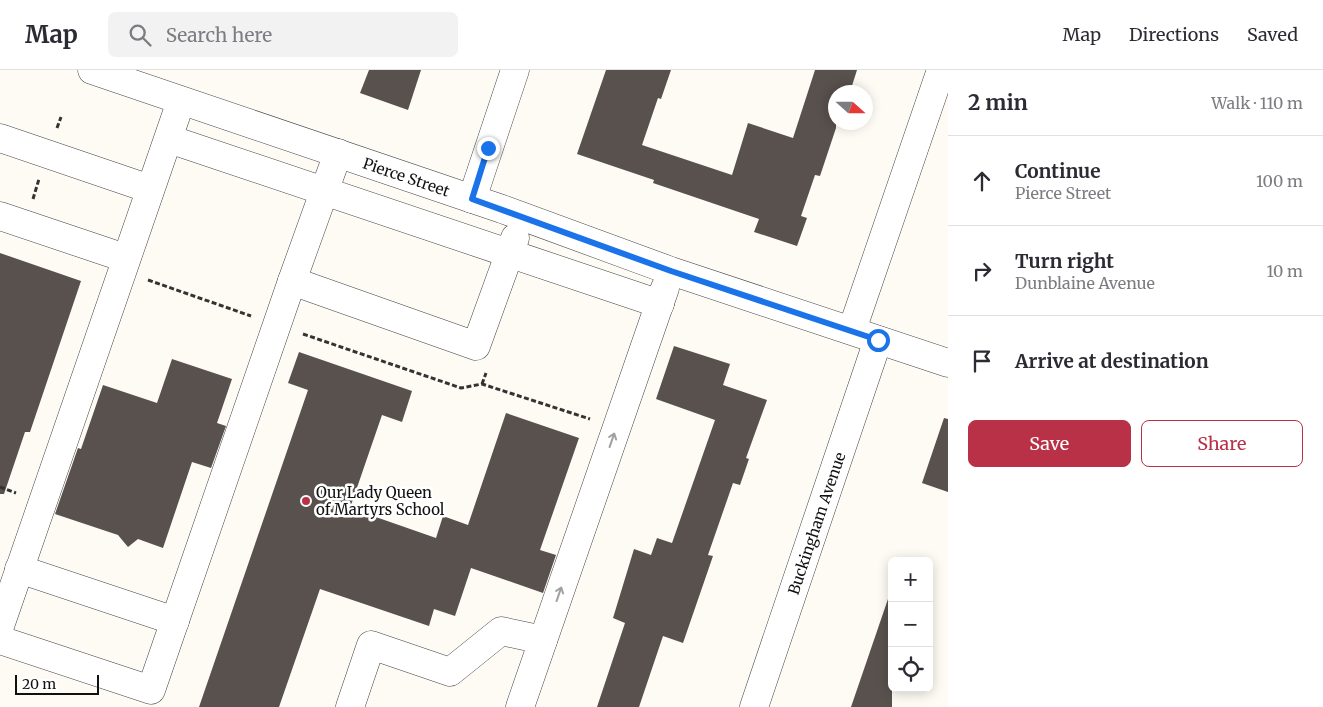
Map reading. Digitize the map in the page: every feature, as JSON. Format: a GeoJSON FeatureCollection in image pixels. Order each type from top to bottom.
{"type":"FeatureCollection","features":[{"type":"Feature","properties":{"kind":"street","name":"Pierce Street"},"geometry":{"type":"LineString","coordinates":[[92,70],[522,216],[671,271],[948,363]]}},
{"type":"Feature","properties":{"kind":"street"},"geometry":{"type":"LineString","coordinates":[[472,199],[515,70]]}},
{"type":"Feature","properties":{"kind":"street"},"geometry":{"type":"LineString","coordinates":[[852,330],[941,70]]}},
{"type":"Feature","properties":{"kind":"street"},"geometry":{"type":"LineString","coordinates":[[0,626],[125,258],[181,101]]}},
{"type":"Feature","properties":{"kind":"street"},"geometry":{"type":"LineString","coordinates":[[0,138],[150,189]]}},
{"type":"Feature","properties":{"kind":"street"},"geometry":{"type":"LineString","coordinates":[[169,138],[324,192],[660,304]]}},
{"type":"Feature","properties":{"kind":"street"},"geometry":{"type":"LineString","coordinates":[[0,640],[148,698],[338,153]]}},
{"type":"Feature","properties":{"kind":"street"},"geometry":{"type":"LineString","coordinates":[[0,216],[125,258]]}},
{"type":"Feature","properties":{"kind":"street"},"geometry":{"type":"LineString","coordinates":[[292,281],[476,346],[522,216]]}},
{"type":"Feature","properties":{"kind":"street"},"geometry":{"type":"LineString","coordinates":[[520,707],[671,271]]}},
{"type":"Feature","properties":{"kind":"street","name":"Buckingham Avenue"},"geometry":{"type":"LineString","coordinates":[[754,707],[878,340]]}},
{"type":"Feature","properties":{"kind":"street"},"geometry":{"type":"LineString","coordinates":[[19,569],[175,621]]}},
{"type":"Feature","properties":{"kind":"street"},"geometry":{"type":"LineString","coordinates":[[350,707],[371,646],[450,672],[501,631],[543,640]]}},
{"type":"Feature","properties":{"kind":"path"},"geometry":{"type":"LineString","coordinates":[[298,332],[460,388],[482,384],[617,427]]}},
{"type":"Feature","properties":{"kind":"building"},"geometry":{"type":"Polygon","coordinates":[[[369,70],[421,70],[408,110],[360,93],[369,70]]]}},
{"type":"Feature","properties":{"kind":"building"},"geometry":{"type":"Polygon","coordinates":[[[606,70],[671,70],[661,99],[658,98],[642,145],[732,175],[748,123],[793,138],[815,70],[857,70],[852,85],[828,85],[828,130],[835,130],[820,176],[815,175],[801,216],[807,218],[797,246],[754,232],[759,219],[653,183],[654,180],[577,154],[606,70]]]}},
{"type":"Feature","properties":{"kind":"building"},"geometry":{"type":"Polygon","coordinates":[[[0,253],[81,281],[30,432],[25,432],[4,494],[0,494],[0,253]]]}},
{"type":"Feature","properties":{"kind":"building"},"geometry":{"type":"Polygon","coordinates":[[[674,346],[730,364],[723,385],[767,400],[746,458],[749,459],[740,485],[733,483],[708,555],[713,556],[683,643],[663,636],[639,707],[597,707],[625,623],[613,618],[634,549],[651,555],[657,538],[672,543],[715,420],[656,399],[674,346]]]}},
{"type":"Feature","properties":{"kind":"building"},"geometry":{"type":"Polygon","coordinates":[[[299,352],[412,391],[402,422],[382,415],[350,508],[436,538],[443,516],[468,525],[506,413],[579,438],[540,550],[556,555],[543,593],[471,568],[455,616],[434,609],[429,626],[320,589],[279,707],[199,707],[308,390],[288,383],[299,352]]]}},
{"type":"Feature","properties":{"kind":"building"},"geometry":{"type":"Polygon","coordinates":[[[172,359],[232,379],[217,423],[226,426],[211,468],[192,462],[163,548],[138,539],[128,547],[118,535],[55,514],[78,448],[81,449],[103,385],[157,403],[172,359]]]}},
{"type":"Feature","properties":{"kind":"building"},"geometry":{"type":"Polygon","coordinates":[[[944,418],[948,419],[948,492],[922,483],[944,418]]]}},
{"type":"Feature","properties":{"kind":"building"},"geometry":{"type":"Polygon","coordinates":[[[888,599],[888,692],[892,692],[892,707],[851,707],[888,599]]]}},
{"type":"Feature","properties":{"kind":"place","name":"Our Lady Queen of Martyrs School"},"geometry":{"type":"Point","coordinates":[306,501]}},
{"type":"Feature","properties":{"kind":"route"},"geometry":{"type":"LineString","coordinates":[[488,148],[472,199],[671,271],[878,340]]}}]}
